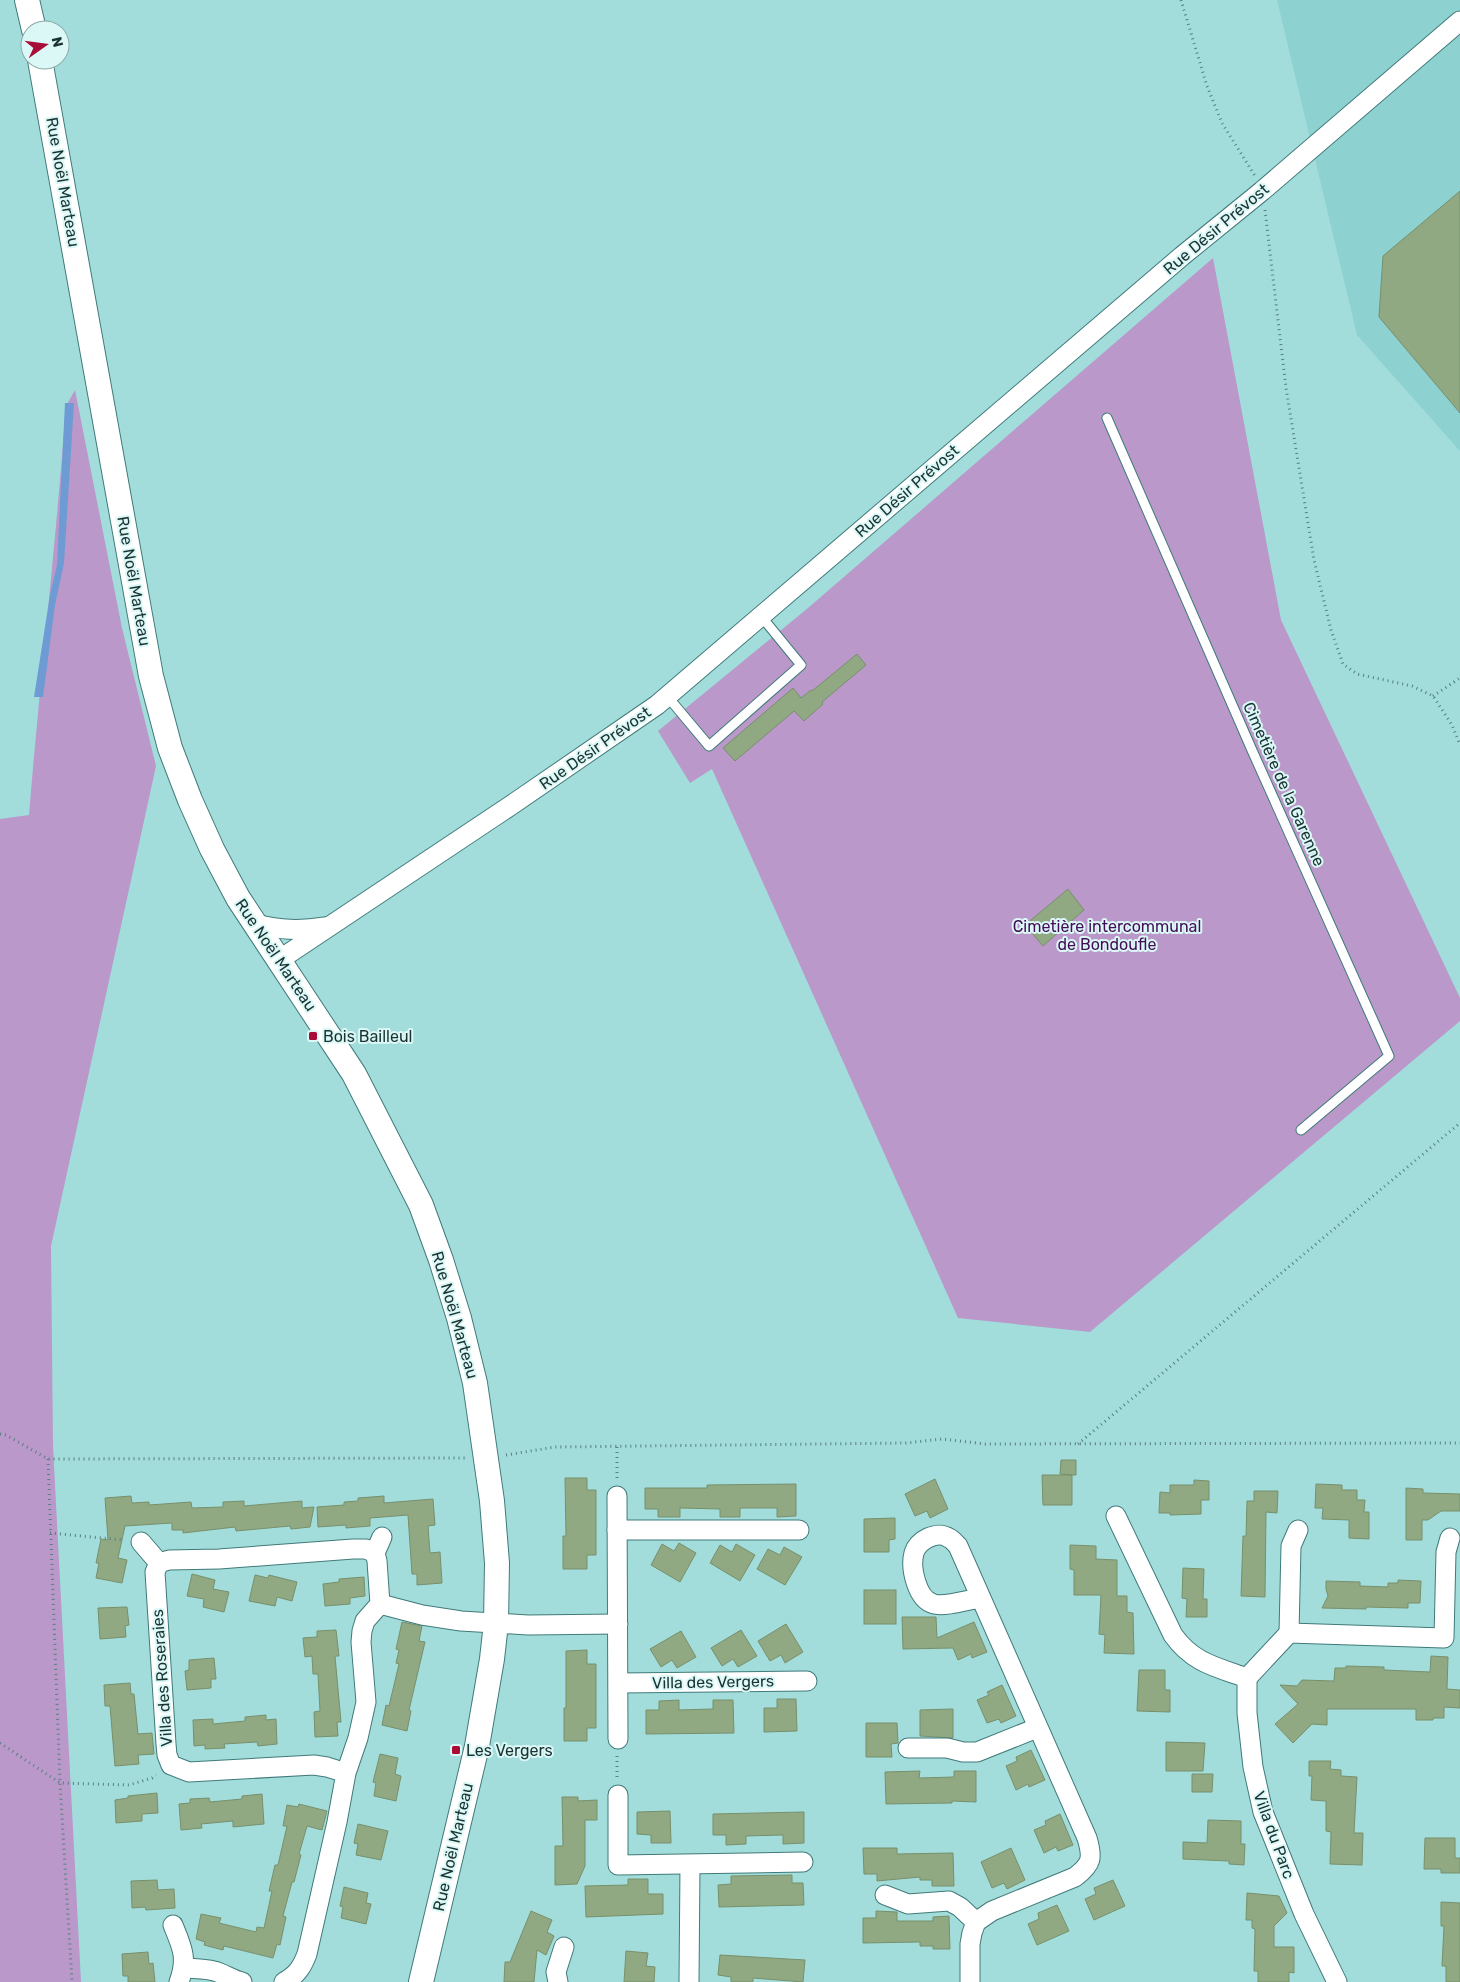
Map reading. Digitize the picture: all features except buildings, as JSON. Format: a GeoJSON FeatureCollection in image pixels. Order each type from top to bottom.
{"type":"FeatureCollection","features":[{"type":"Feature","properties":{"kind":"street"},"geometry":{"type":"LineString","coordinates":[[27,0],[32,20]]}},
{"type":"Feature","properties":{"kind":"street"},"geometry":{"type":"LineString","coordinates":[[32,0],[34,20]]}},
{"type":"Feature","properties":{"kind":"street","name":"Rue Désir Prévost"},"geometry":{"type":"LineString","coordinates":[[279,960],[510,806],[667,696],[1460,21]]}},
{"type":"Feature","properties":{"kind":"street","name":"Rue Noël Marteau"},"geometry":{"type":"LineString","coordinates":[[42,70],[151,676],[170,748],[190,800],[233,890],[354,1074],[421,1205],[442,1260],[475,1383],[492,1501],[497,1563],[496,1623],[492,1659],[477,1746],[421,1982]]}},
{"type":"Feature","properties":{"kind":"street","name":"Rue Désir Prévost"},"geometry":{"type":"LineString","coordinates":[[255,924],[302,931],[329,927]]}},
{"type":"Feature","properties":{"kind":"street"},"geometry":{"type":"LineString","coordinates":[[617,1496],[618,1739]]}},
{"type":"Feature","properties":{"kind":"street"},"geometry":{"type":"LineString","coordinates":[[1116,1516],[1174,1635],[1183,1649],[1194,1658],[1247,1678],[1289,1633],[1291,1546],[1298,1530]]}},
{"type":"Feature","properties":{"kind":"street"},"geometry":{"type":"LineString","coordinates":[[617,1530],[798,1530]]}},
{"type":"Feature","properties":{"kind":"street"},"geometry":{"type":"LineString","coordinates":[[1289,1633],[1444,1638],[1446,1552],[1450,1538]]}},
{"type":"Feature","properties":{"kind":"street"},"geometry":{"type":"LineString","coordinates":[[142,1542],[160,1563],[170,1560],[219,1559],[366,1549],[378,1545],[377,1561],[380,1604],[365,1621],[361,1642],[366,1702],[358,1738],[346,1774],[307,1954],[303,1966],[295,1975],[284,1982]]}},
{"type":"Feature","properties":{"kind":"street","name":"Villa des Roseraies"},"geometry":{"type":"LineString","coordinates":[[160,1563],[155,1572],[166,1744],[171,1765],[189,1772],[314,1766],[327,1767],[346,1774]]}},
{"type":"Feature","properties":{"kind":"street"},"geometry":{"type":"LineString","coordinates":[[970,1982],[970,1944],[976,1922],[992,1911],[1075,1877],[1090,1862],[1091,1850],[1088,1838],[980,1598]]}},
{"type":"Feature","properties":{"kind":"street"},"geometry":{"type":"LineString","coordinates":[[380,1604],[422,1615],[461,1622],[528,1625],[618,1624]]}},
{"type":"Feature","properties":{"kind":"street","name":"Villa du Parc"},"geometry":{"type":"LineString","coordinates":[[1247,1678],[1247,1713],[1253,1767],[1262,1812],[1304,1914],[1336,1982]]}},
{"type":"Feature","properties":{"kind":"street","name":"Villa des Vergers"},"geometry":{"type":"LineString","coordinates":[[618,1683],[807,1681]]}},
{"type":"Feature","properties":{"kind":"street"},"geometry":{"type":"LineString","coordinates":[[908,1748],[947,1748],[962,1752],[977,1752],[1037,1728]]}},
{"type":"Feature","properties":{"kind":"street"},"geometry":{"type":"LineString","coordinates":[[618,1795],[618,1865],[803,1862]]}},
{"type":"Feature","properties":{"kind":"street"},"geometry":{"type":"LineString","coordinates":[[690,1865],[690,1982]]}},
{"type":"Feature","properties":{"kind":"street"},"geometry":{"type":"LineString","coordinates":[[885,1895],[908,1904],[949,1901],[960,1907],[976,1922]]}},
{"type":"Feature","properties":{"kind":"street"},"geometry":{"type":"LineString","coordinates":[[173,1924],[184,1950],[182,1975],[210,1970],[242,1982]]}},
{"type":"Feature","properties":{"kind":"street"},"geometry":{"type":"LineString","coordinates":[[558,1982],[556,1972],[564,1947]]}},
{"type":"Feature","properties":{"kind":"lane","name":"Cimetière de la Garenne"},"geometry":{"type":"LineString","coordinates":[[1107,418],[1251,748],[1389,1056],[1301,1130]]}},
{"type":"Feature","properties":{"kind":"lane"},"geometry":{"type":"LineString","coordinates":[[667,696],[709,746],[802,665],[762,616]]}},
{"type":"Feature","properties":{"kind":"path"},"geometry":{"type":"LineString","coordinates":[[1181,0],[1207,86],[1222,123],[1262,191],[1294,446],[1314,560],[1331,630],[1343,664],[1357,674],[1412,686],[1433,696],[1452,724],[1460,745]]}},
{"type":"Feature","properties":{"kind":"path"},"geometry":{"type":"LineString","coordinates":[[1433,696],[1460,678]]}},
{"type":"Feature","properties":{"kind":"path"},"geometry":{"type":"LineString","coordinates":[[1078,1444],[1460,1123]]}},
{"type":"Feature","properties":{"kind":"path"},"geometry":{"type":"LineString","coordinates":[[0,1434],[6,1435],[48,1459],[486,1458],[555,1447],[906,1443],[942,1439],[985,1444],[1460,1443]]}},
{"type":"Feature","properties":{"kind":"path"},"geometry":{"type":"LineString","coordinates":[[617,1447],[617,1496]]}},
{"type":"Feature","properties":{"kind":"path"},"geometry":{"type":"LineString","coordinates":[[48,1459],[60,1783],[72,1982]]}},
{"type":"Feature","properties":{"kind":"path"},"geometry":{"type":"LineString","coordinates":[[50,1533],[142,1542]]}},
{"type":"Feature","properties":{"kind":"path"},"geometry":{"type":"LineString","coordinates":[[0,1743],[60,1783],[129,1785],[152,1778],[171,1765]]}},
{"type":"Feature","properties":{"kind":"shaded area"},"geometry":{"type":"Polygon","coordinates":[[[1277,0],[1460,0],[1460,451],[1357,335],[1277,0]]]}},
{"type":"Feature","properties":{"kind":"shaded area"},"geometry":{"type":"Polygon","coordinates":[[[65,403],[74,403],[64,563],[55,605],[43,697],[34,697],[50,595],[57,565],[65,403]]]}},
{"type":"Feature","properties":{"kind":"green space","name":"Cimetière intercommunal de Bondoufle"},"geometry":{"type":"Polygon","coordinates":[[[1213,258],[1281,620],[1460,998],[1460,1021],[1090,1332],[958,1318],[712,769],[690,783],[658,731],[808,608],[1213,258]]]}},
{"type":"Feature","properties":{"kind":"green space"},"geometry":{"type":"Polygon","coordinates":[[[75,390],[122,628],[156,766],[51,1246],[53,1446],[81,1982],[0,1982],[0,819],[29,815],[66,406],[75,390]]]}},
{"type":"Feature","properties":{"kind":"place","name":"Bois Bailleul"},"geometry":{"type":"Point","coordinates":[313,1036]}},
{"type":"Feature","properties":{"kind":"place","name":"Les Vergers"},"geometry":{"type":"Point","coordinates":[456,1750]}}]}
